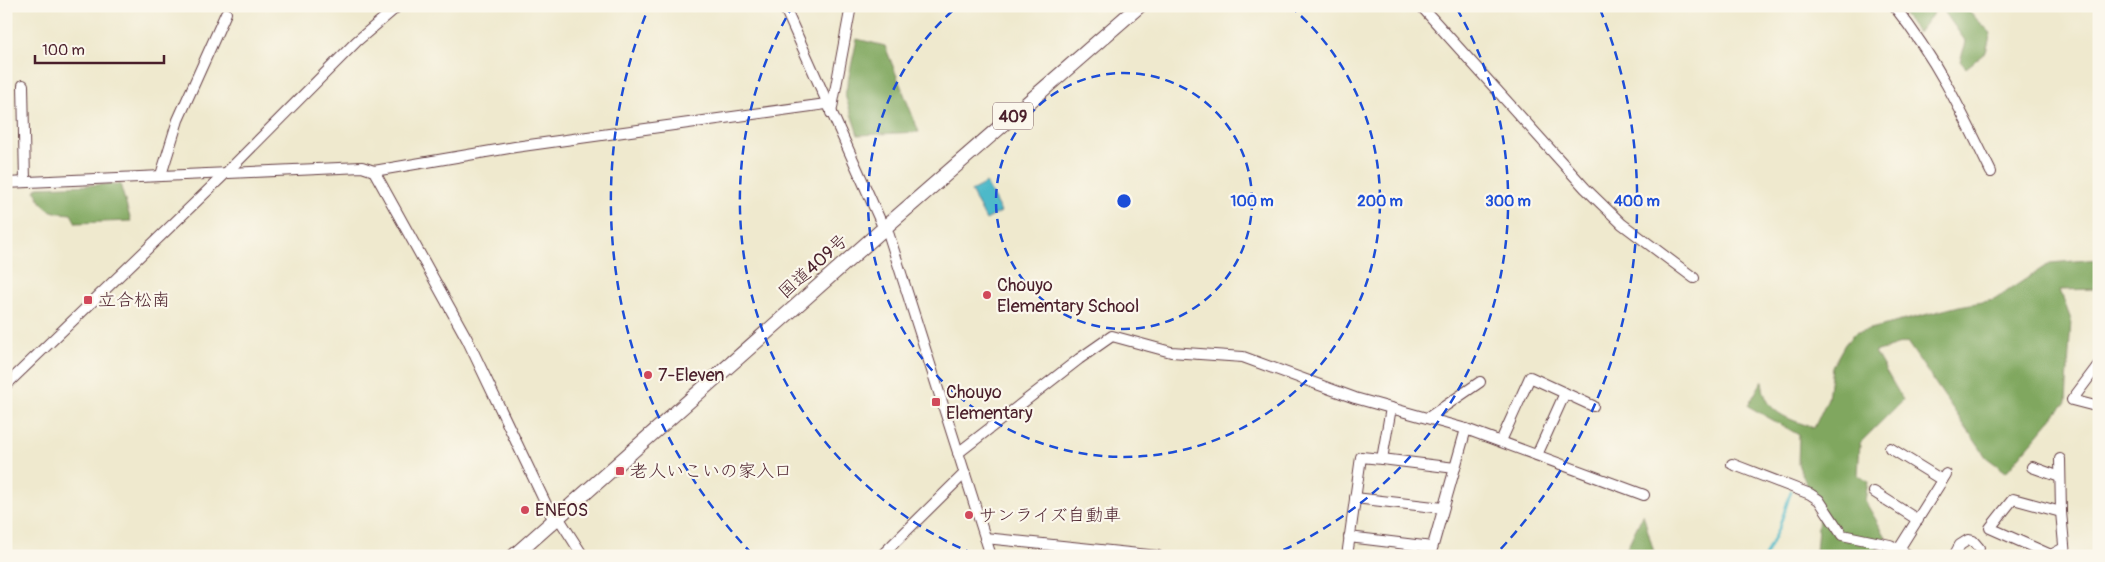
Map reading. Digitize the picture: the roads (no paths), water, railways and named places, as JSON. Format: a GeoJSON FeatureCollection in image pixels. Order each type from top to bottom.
{"type":"FeatureCollection","features":[{"type":"Feature","properties":{"kind":"highway","name":"国道409号"},"geometry":{"type":"LineString","coordinates":[[514,556],[885,227],[1139,6]]}},
{"type":"Feature","properties":{"kind":"street"},"geometry":{"type":"LineString","coordinates":[[6,385],[228,171],[357,41],[398,6]]}},
{"type":"Feature","properties":{"kind":"street"},"geometry":{"type":"LineString","coordinates":[[784,6],[828,109],[885,227],[991,556]]}},
{"type":"Feature","properties":{"kind":"street"},"geometry":{"type":"LineString","coordinates":[[828,109],[851,6]]}},
{"type":"Feature","properties":{"kind":"street"},"geometry":{"type":"LineString","coordinates":[[1421,6],[1585,188],[1622,224],[1694,278]]}},
{"type":"Feature","properties":{"kind":"street"},"geometry":{"type":"LineString","coordinates":[[1894,6],[1942,73],[1991,172]]}},
{"type":"Feature","properties":{"kind":"street"},"geometry":{"type":"LineString","coordinates":[[161,175],[178,120],[226,13]]}},
{"type":"Feature","properties":{"kind":"street"},"geometry":{"type":"LineString","coordinates":[[24,85],[24,182]]}},
{"type":"Feature","properties":{"kind":"street"},"geometry":{"type":"LineString","coordinates":[[6,183],[228,171],[362,167],[374,171],[515,147],[828,109]]}},
{"type":"Feature","properties":{"kind":"street"},"geometry":{"type":"LineString","coordinates":[[374,171],[467,339],[556,519],[583,556]]}},
{"type":"Feature","properties":{"kind":"street"},"geometry":{"type":"LineString","coordinates":[[958,453],[1079,358],[1112,336],[1171,352],[1242,357],[1355,398],[1429,417],[1501,441],[1644,495]]}},
{"type":"Feature","properties":{"kind":"street"},"geometry":{"type":"LineString","coordinates":[[2099,364],[2072,400],[2099,407]]}},
{"type":"Feature","properties":{"kind":"street"},"geometry":{"type":"LineString","coordinates":[[1501,441],[1530,377],[1593,406]]}},
{"type":"Feature","properties":{"kind":"street"},"geometry":{"type":"LineString","coordinates":[[1429,417],[1480,382]]}},
{"type":"Feature","properties":{"kind":"street"},"geometry":{"type":"LineString","coordinates":[[1537,455],[1565,393]]}},
{"type":"Feature","properties":{"kind":"street"},"geometry":{"type":"LineString","coordinates":[[1382,459],[1391,408]]}},
{"type":"Feature","properties":{"kind":"street"},"geometry":{"type":"LineString","coordinates":[[1349,537],[1431,551],[1466,429]]}},
{"type":"Feature","properties":{"kind":"street"},"geometry":{"type":"LineString","coordinates":[[1884,556],[1895,547],[1918,520],[1944,477],[1890,448]]}},
{"type":"Feature","properties":{"kind":"street"},"geometry":{"type":"LineString","coordinates":[[1347,556],[1361,457],[1454,468]]}},
{"type":"Feature","properties":{"kind":"street"},"geometry":{"type":"LineString","coordinates":[[2060,459],[2064,552],[2051,555],[1990,528],[2013,498],[2061,512]]}},
{"type":"Feature","properties":{"kind":"street"},"geometry":{"type":"LineString","coordinates":[[1732,464],[1814,497],[1842,535],[1895,547],[1910,556]]}},
{"type":"Feature","properties":{"kind":"street"},"geometry":{"type":"LineString","coordinates":[[2032,467],[2060,477]]}},
{"type":"Feature","properties":{"kind":"street"},"geometry":{"type":"LineString","coordinates":[[881,556],[965,473]]}},
{"type":"Feature","properties":{"kind":"street"},"geometry":{"type":"LineString","coordinates":[[1874,492],[1918,520]]}},
{"type":"Feature","properties":{"kind":"street"},"geometry":{"type":"LineString","coordinates":[[1355,498],[1443,508]]}},
{"type":"Feature","properties":{"kind":"street"},"geometry":{"type":"LineString","coordinates":[[985,538],[1158,556]]}},
{"type":"Feature","properties":{"kind":"street"},"geometry":{"type":"LineString","coordinates":[[1954,556],[1960,546],[1968,540],[1973,541],[1979,548]]}},
{"type":"Feature","properties":{"kind":"water"},"geometry":{"type":"Polygon","coordinates":[[[986,183],[1001,212],[986,220],[971,191],[986,183]]]}},
{"type":"Feature","properties":{"kind":"waterway"},"geometry":{"type":"LineString","coordinates":[[1765,556],[1780,525],[1791,491]]}},
{"type":"Feature","properties":{"kind":"place","name":"Chouyo Elementary School"},"geometry":{"type":"Point","coordinates":[987,295]}},
{"type":"Feature","properties":{"kind":"place","name":"立合松南"},"geometry":{"type":"Point","coordinates":[88,300]}},
{"type":"Feature","properties":{"kind":"place","name":"7-Eleven"},"geometry":{"type":"Point","coordinates":[648,375]}},
{"type":"Feature","properties":{"kind":"place","name":"Chouyo Elementary"},"geometry":{"type":"Point","coordinates":[936,402]}},
{"type":"Feature","properties":{"kind":"place","name":"老人いこいの家入口"},"geometry":{"type":"Point","coordinates":[620,471]}},
{"type":"Feature","properties":{"kind":"place","name":"ENEOS"},"geometry":{"type":"Point","coordinates":[525,510]}},
{"type":"Feature","properties":{"kind":"place","name":"サンライズ自動車"},"geometry":{"type":"Point","coordinates":[969,515]}}]}
